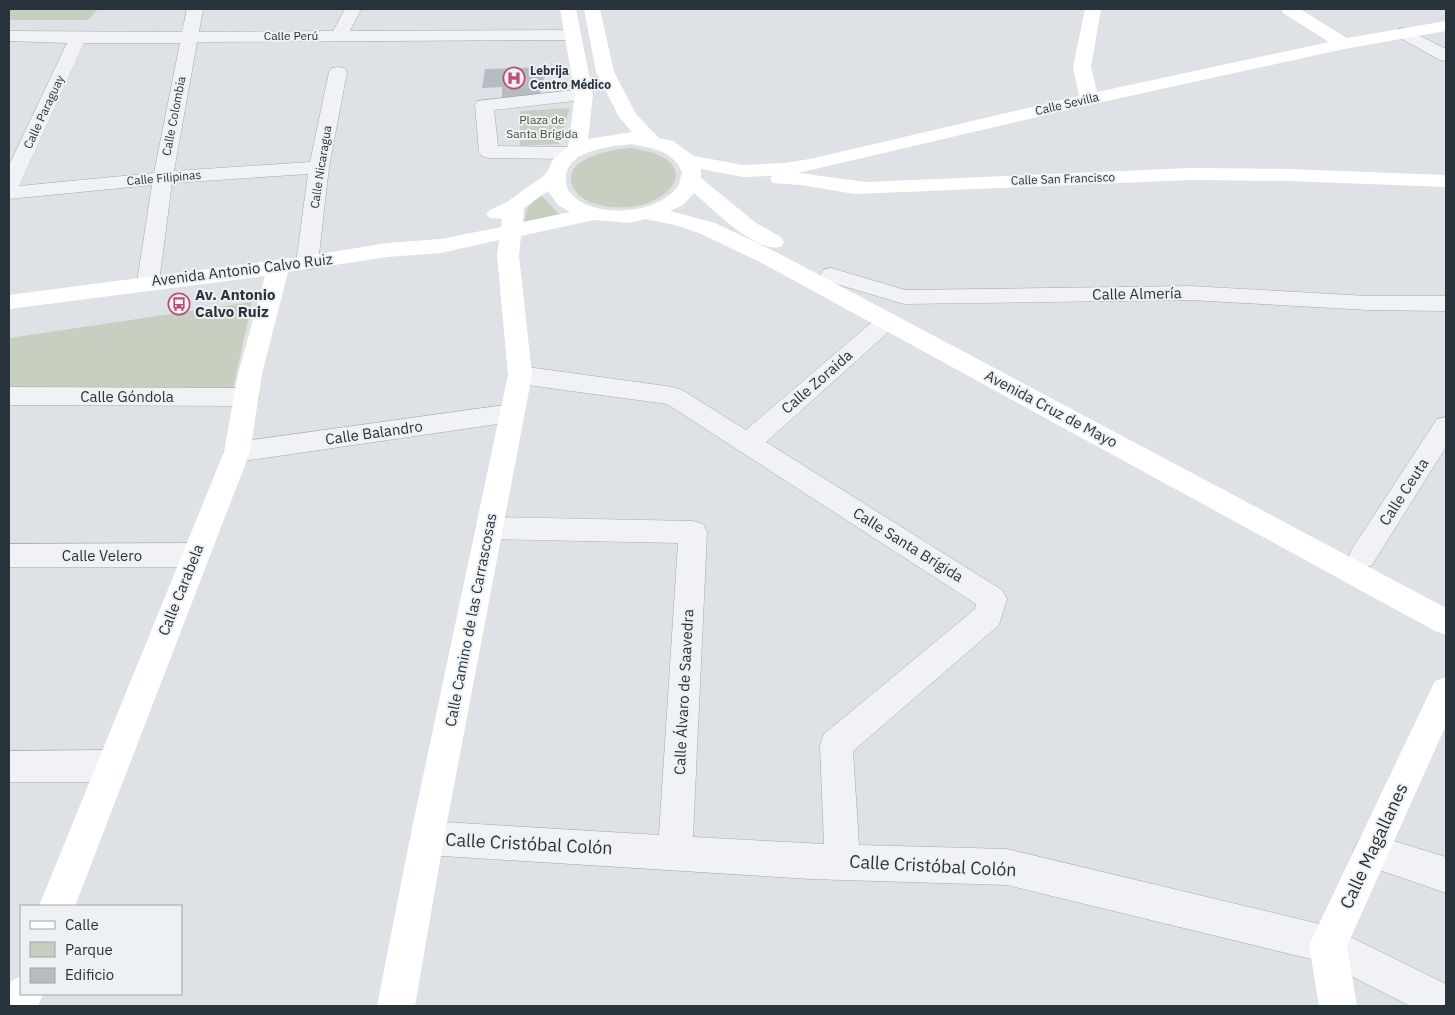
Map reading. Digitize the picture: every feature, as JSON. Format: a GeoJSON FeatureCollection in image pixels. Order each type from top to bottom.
{"type":"FeatureCollection","features":[{"type":"Feature","properties":{"kind":"street","name":"Calle Colombia"},"geometry":{"type":"LineString","coordinates":[[148,282],[163,178],[195,9]]}},
{"type":"Feature","properties":{"kind":"street"},"geometry":{"type":"LineString","coordinates":[[338,36],[353,9]]}},
{"type":"Feature","properties":{"kind":"street"},"geometry":{"type":"LineString","coordinates":[[568,9],[584,95],[575,152]]}},
{"type":"Feature","properties":{"kind":"street"},"geometry":{"type":"LineString","coordinates":[[592,9],[605,72],[628,117],[651,141]]}},
{"type":"Feature","properties":{"kind":"street"},"geometry":{"type":"LineString","coordinates":[[1089,98],[1082,67],[1093,9]]}},
{"type":"Feature","properties":{"kind":"street"},"geometry":{"type":"LineString","coordinates":[[1289,9],[1344,44]]}},
{"type":"Feature","properties":{"kind":"street","name":"Calle Sevilla"},"geometry":{"type":"LineString","coordinates":[[692,182],[743,171],[784,169],[810,165],[1089,98],[1344,44],[1446,26]]}},
{"type":"Feature","properties":{"kind":"street"},"geometry":{"type":"LineString","coordinates":[[1404,33],[1446,56]]}},
{"type":"Feature","properties":{"kind":"street","name":"Calle Perú"},"geometry":{"type":"LineString","coordinates":[[9,36],[78,38],[572,35]]}},
{"type":"Feature","properties":{"kind":"street","name":"Calle Paraguay"},"geometry":{"type":"LineString","coordinates":[[9,186],[78,38]]}},
{"type":"Feature","properties":{"kind":"street","name":"Calle Nicaragua"},"geometry":{"type":"LineString","coordinates":[[307,263],[319,167],[338,72]]}},
{"type":"Feature","properties":{"kind":"street"},"geometry":{"type":"LineString","coordinates":[[575,152],[489,152],[484,105],[584,95]]}},
{"type":"Feature","properties":{"kind":"street"},"geometry":{"type":"LineString","coordinates":[[632,138],[651,141],[680,153],[692,182],[668,206],[649,214],[611,217],[593,214],[576,208],[564,199],[556,189],[555,177],[558,169],[564,160],[575,152],[593,143],[612,139],[632,138]]}},
{"type":"Feature","properties":{"kind":"street","name":"Calle Filipinas"},"geometry":{"type":"LineString","coordinates":[[9,193],[163,178],[319,167]]}},
{"type":"Feature","properties":{"kind":"street","name":"Calle San Francisco"},"geometry":{"type":"LineString","coordinates":[[692,182],[741,184],[789,178],[828,185],[863,188],[1193,174],[1446,180]]}},
{"type":"Feature","properties":{"kind":"street","name":"Avenida Antonio Calvo Ruiz"},"geometry":{"type":"LineString","coordinates":[[512,219],[555,177]]}},
{"type":"Feature","properties":{"kind":"street","name":"Avenida Cruz de Mayo"},"geometry":{"type":"LineString","coordinates":[[692,182],[748,228],[831,275],[1446,603]]}},
{"type":"Feature","properties":{"kind":"street","name":"Avenida Antonio Calvo Ruiz"},"geometry":{"type":"LineString","coordinates":[[9,302],[148,282],[278,267],[387,250],[441,246],[512,219],[593,214]]}},
{"type":"Feature","properties":{"kind":"street","name":"Avenida Cruz de Mayo"},"geometry":{"type":"LineString","coordinates":[[649,214],[680,219],[707,228],[770,258],[1446,622]]}},
{"type":"Feature","properties":{"kind":"street","name":"Calle Camino de las Carrascosas"},"geometry":{"type":"LineString","coordinates":[[396,1006],[520,375],[508,256],[512,219]]}},
{"type":"Feature","properties":{"kind":"street","name":"Calle Carabela"},"geometry":{"type":"LineString","coordinates":[[58,905],[111,766],[237,452],[250,374],[278,267]]}},
{"type":"Feature","properties":{"kind":"street","name":"Calle Almería"},"geometry":{"type":"LineString","coordinates":[[831,275],[904,297],[1190,293],[1368,303],[1446,304]]}},
{"type":"Feature","properties":{"kind":"street","name":"Calle Zoraida"},"geometry":{"type":"LineString","coordinates":[[748,444],[887,321]]}},
{"type":"Feature","properties":{"kind":"street","name":"Calle Santa Brígida"},"geometry":{"type":"LineString","coordinates":[[520,375],[673,396],[992,599],[988,616],[836,745],[842,862]]}},
{"type":"Feature","properties":{"kind":"street","name":"Calle Góndola"},"geometry":{"type":"LineString","coordinates":[[9,396],[246,397]]}},
{"type":"Feature","properties":{"kind":"street","name":"Calle Balandro"},"geometry":{"type":"LineString","coordinates":[[237,452],[512,414]]}},
{"type":"Feature","properties":{"kind":"street","name":"Calle Ceuta"},"geometry":{"type":"LineString","coordinates":[[1362,558],[1446,426]]}},
{"type":"Feature","properties":{"kind":"street","name":"Calle Álvaro de Saavedra"},"geometry":{"type":"LineString","coordinates":[[489,528],[693,532],[675,852]]}},
{"type":"Feature","properties":{"kind":"street","name":"Calle Velero"},"geometry":{"type":"LineString","coordinates":[[9,556],[195,555]]}},
{"type":"Feature","properties":{"kind":"street","name":"Calle Magallanes"},"geometry":{"type":"LineString","coordinates":[[1328,945],[1446,691]]}},
{"type":"Feature","properties":{"kind":"street"},"geometry":{"type":"LineString","coordinates":[[9,767],[111,766]]}},
{"type":"Feature","properties":{"kind":"street","name":"Calle Cristóbal Colón"},"geometry":{"type":"LineString","coordinates":[[428,838],[842,862],[1007,867],[1328,945],[1446,1004]]}},
{"type":"Feature","properties":{"kind":"street"},"geometry":{"type":"LineString","coordinates":[[1371,851],[1446,874]]}},
{"type":"Feature","properties":{"kind":"street"},"geometry":{"type":"LineString","coordinates":[[1328,945],[1338,1006]]}},
{"type":"Feature","properties":{"kind":"green space"},"geometry":{"type":"Polygon","coordinates":[[[9,9],[98,9],[88,20],[9,20],[9,9]]]}},
{"type":"Feature","properties":{"kind":"green space","name":"Plaza de Santa Brígida"},"geometry":{"type":"Polygon","coordinates":[[[570,108],[558,144],[520,146],[520,111],[570,108]]]}},
{"type":"Feature","properties":{"kind":"green space"},"geometry":{"type":"Polygon","coordinates":[[[630,148],[657,154],[672,164],[676,176],[671,187],[659,198],[642,205],[620,208],[593,203],[577,193],[573,187],[571,177],[574,169],[581,162],[601,153],[630,148]]]}},
{"type":"Feature","properties":{"kind":"green space"},"geometry":{"type":"Polygon","coordinates":[[[540,194],[561,216],[524,222],[527,209],[540,194]]]}},
{"type":"Feature","properties":{"kind":"green space"},"geometry":{"type":"Polygon","coordinates":[[[252,302],[233,389],[9,389],[9,338],[252,302]]]}},
{"type":"Feature","properties":{"kind":"building","name":"Lebrija Centro Médico"},"geometry":{"type":"Polygon","coordinates":[[[547,67],[539,97],[502,99],[502,87],[482,88],[485,69],[547,67]]]}},
{"type":"Feature","properties":{"kind":"place","name":"Lebrija Centro Médico"},"geometry":{"type":"Point","coordinates":[514,78]}},
{"type":"Feature","properties":{"kind":"place","name":"Av. Antonio Calvo Ruiz"},"geometry":{"type":"Point","coordinates":[179,304]}}]}
